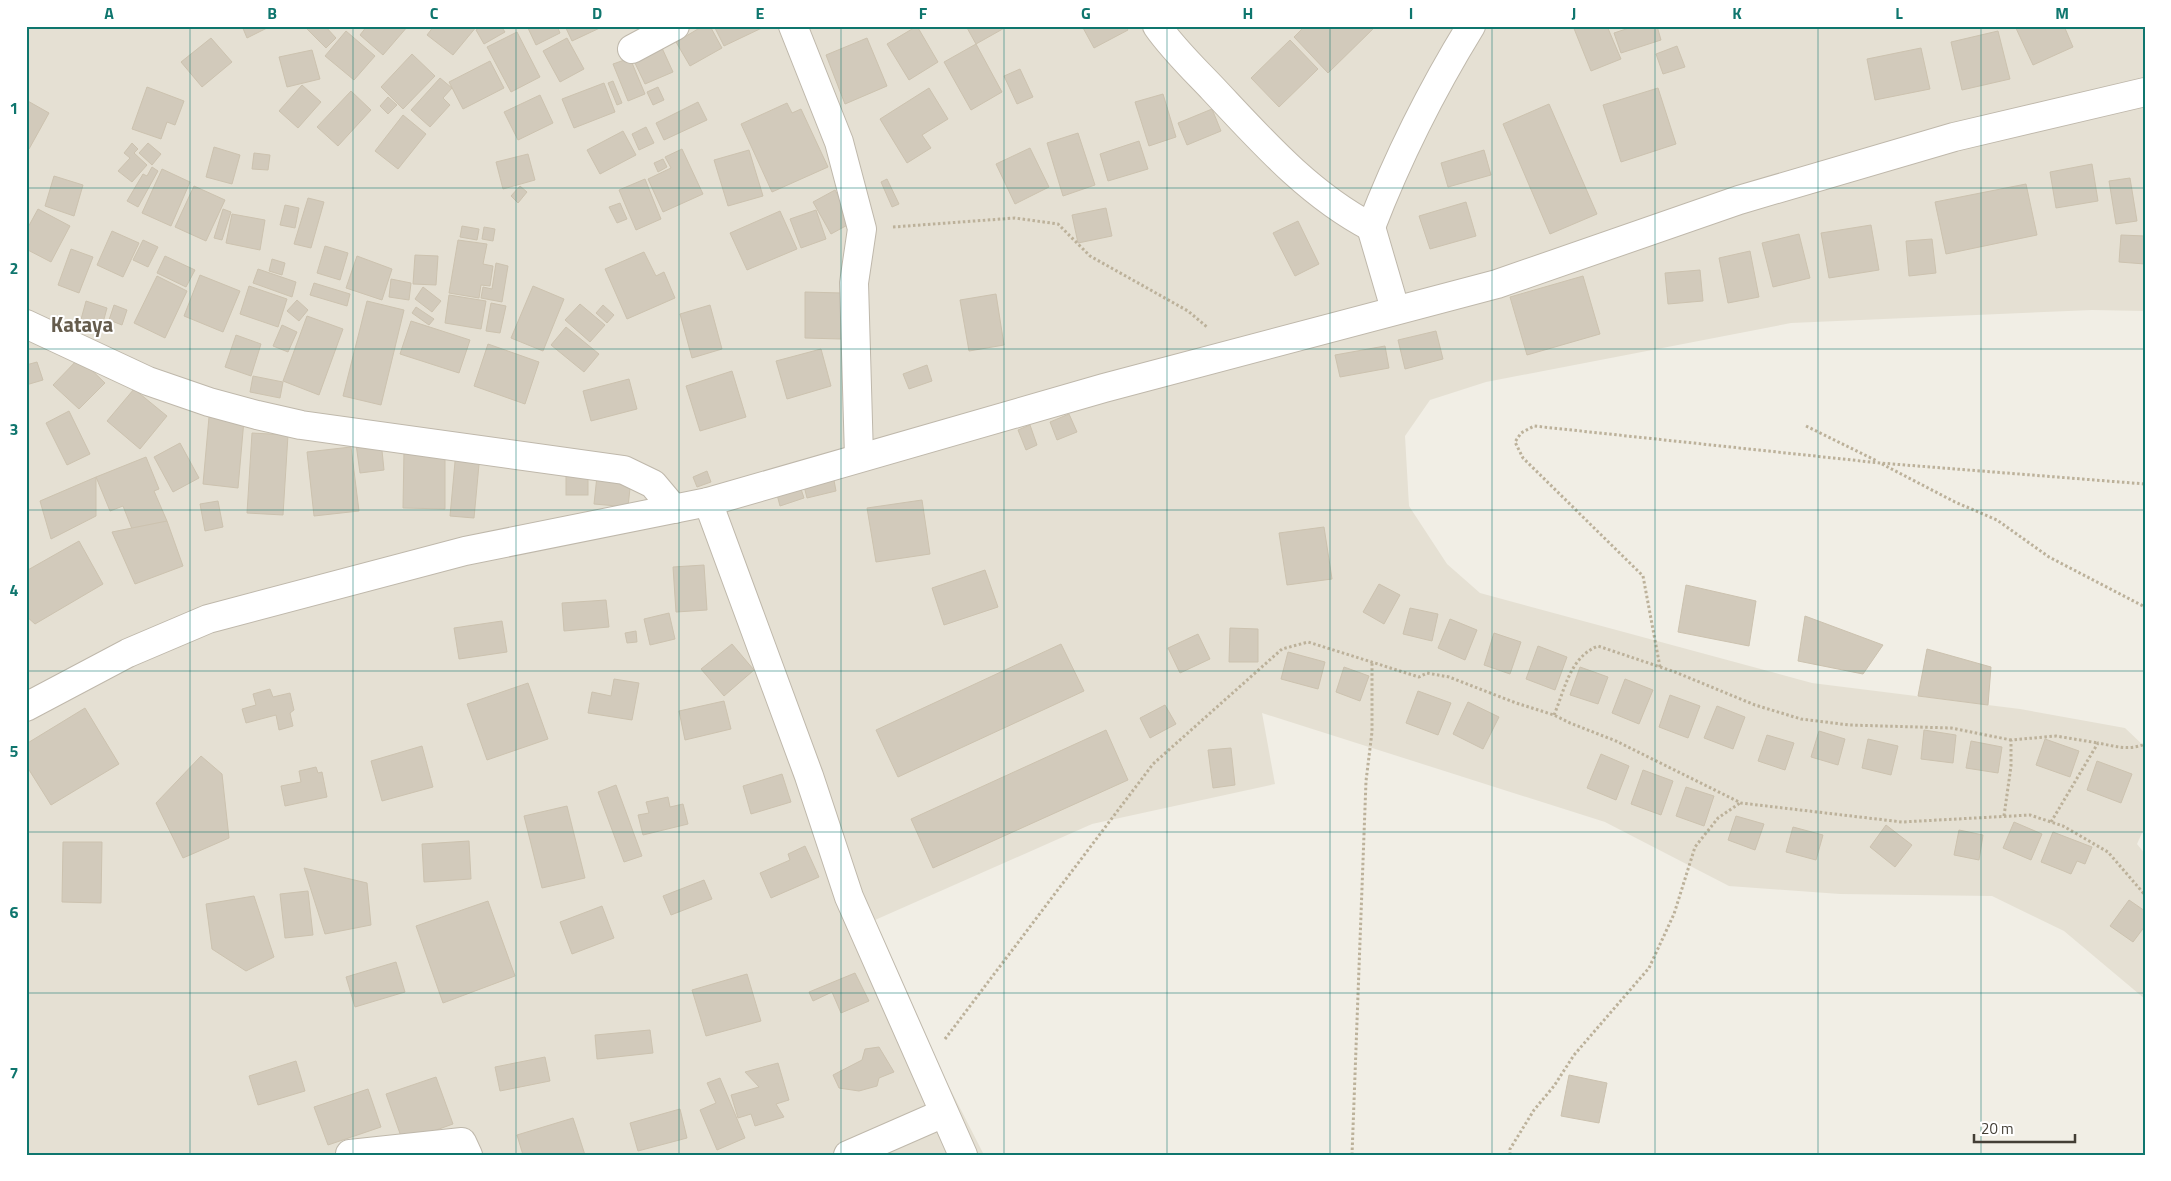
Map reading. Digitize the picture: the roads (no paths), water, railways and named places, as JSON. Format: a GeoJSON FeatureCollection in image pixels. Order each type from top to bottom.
{"type":"FeatureCollection","features":[{"type":"Feature","properties":{"kind":"street"},"geometry":{"type":"LineString","coordinates":[[632,49],[675,26]]}},
{"type":"Feature","properties":{"kind":"street"},"geometry":{"type":"LineString","coordinates":[[793,26],[839,142],[862,229],[854,283],[859,458]]}},
{"type":"Feature","properties":{"kind":"street"},"geometry":{"type":"LineString","coordinates":[[1157,26],[1269,148],[1318,194],[1346,214],[1371,228]]}},
{"type":"Feature","properties":{"kind":"street"},"geometry":{"type":"LineString","coordinates":[[1395,309],[1371,228],[1408,138],[1440,77],[1471,26]]}},
{"type":"Feature","properties":{"kind":"street"},"geometry":{"type":"LineString","coordinates":[[26,707],[128,653],[208,619],[465,551],[708,502],[1104,388],[1238,354],[1395,309],[1497,284],[1739,200],[1945,140],[2145,92]]}},
{"type":"Feature","properties":{"kind":"street"},"geometry":{"type":"LineString","coordinates":[[26,324],[148,381],[209,402],[301,425],[624,470],[653,484],[674,509]]}},
{"type":"Feature","properties":{"kind":"street"},"geometry":{"type":"LineString","coordinates":[[708,502],[809,776],[849,897],[963,1155]]}},
{"type":"Feature","properties":{"kind":"street"},"geometry":{"type":"LineString","coordinates":[[848,1155],[944,1112]]}},
{"type":"Feature","properties":{"kind":"street"},"geometry":{"type":"LineString","coordinates":[[350,1154],[462,1142],[468,1155]]}},
{"type":"Feature","properties":{"kind":"district","name":"Kataya"},"geometry":{"type":"Point","coordinates":[82,325]}}]}
